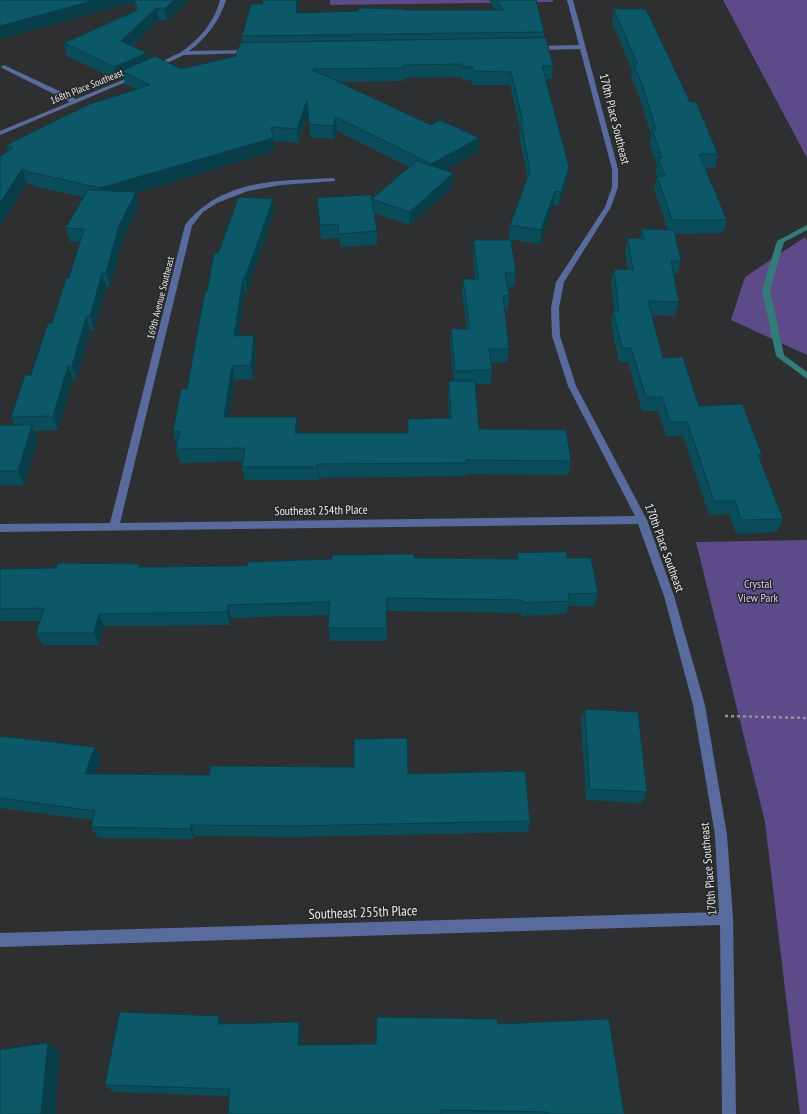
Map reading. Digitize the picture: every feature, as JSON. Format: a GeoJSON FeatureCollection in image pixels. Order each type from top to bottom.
{"type":"FeatureCollection","features":[{"type":"Feature","properties":{"kind":"street","name":"168th Place Southeast"},"geometry":{"type":"LineString","coordinates":[[0,133],[133,77],[184,52],[210,28],[222,9],[224,0]]}},
{"type":"Feature","properties":{"kind":"street","name":"170th Place Southeast"},"geometry":{"type":"LineString","coordinates":[[570,0],[615,169],[615,187],[608,207],[560,282],[555,308],[556,336],[572,386],[642,520],[669,596],[700,715],[721,835],[726,918],[729,1114]]}},
{"type":"Feature","properties":{"kind":"street"},"geometry":{"type":"LineString","coordinates":[[526,48],[582,47]]}},
{"type":"Feature","properties":{"kind":"street"},"geometry":{"type":"LineString","coordinates":[[184,52],[255,52]]}},
{"type":"Feature","properties":{"kind":"street"},"geometry":{"type":"LineString","coordinates":[[4,67],[74,101]]}},
{"type":"Feature","properties":{"kind":"street","name":"169th Avenue Southeast"},"geometry":{"type":"LineString","coordinates":[[114,527],[189,225],[202,211],[215,202],[230,195],[262,185],[333,180]]}},
{"type":"Feature","properties":{"kind":"street","name":"Southeast 254th Place"},"geometry":{"type":"LineString","coordinates":[[0,528],[642,520]]}},
{"type":"Feature","properties":{"kind":"street","name":"Southeast 255th Place"},"geometry":{"type":"LineString","coordinates":[[0,940],[726,918]]}},
{"type":"Feature","properties":{"kind":"path"},"geometry":{"type":"LineString","coordinates":[[700,715],[807,718]]}},
{"type":"Feature","properties":{"kind":"green space"},"geometry":{"type":"Polygon","coordinates":[[[330,0],[553,0],[553,2],[330,5],[330,0]]]}},
{"type":"Feature","properties":{"kind":"green space"},"geometry":{"type":"Polygon","coordinates":[[[723,0],[807,0],[807,158],[723,0]]]}},
{"type":"Feature","properties":{"kind":"green space"},"geometry":{"type":"Polygon","coordinates":[[[805,237],[807,241],[807,355],[731,320],[745,277],[805,237]]]}},
{"type":"Feature","properties":{"kind":"green space","name":"Crystal View Park"},"geometry":{"type":"Polygon","coordinates":[[[807,540],[807,1114],[800,1114],[765,822],[696,542],[807,540]]]}},
{"type":"Feature","properties":{"kind":"building"},"geometry":{"type":"Polygon","coordinates":[[[0,0],[95,0],[0,26],[0,0]]]}},
{"type":"Feature","properties":{"kind":"building"},"geometry":{"type":"Polygon","coordinates":[[[135,0],[174,0],[164,9],[156,8],[121,41],[147,53],[114,67],[64,43],[138,10],[135,0]]]}},
{"type":"Feature","properties":{"kind":"building"},"geometry":{"type":"Polygon","coordinates":[[[263,0],[297,0],[296,13],[358,11],[359,8],[404,10],[503,10],[497,0],[536,0],[544,32],[242,36],[251,4],[262,4],[263,0]]]}},
{"type":"Feature","properties":{"kind":"building"},"geometry":{"type":"Polygon","coordinates":[[[614,9],[646,9],[690,102],[696,102],[718,154],[699,154],[727,220],[672,220],[657,176],[665,176],[658,158],[662,158],[652,130],[656,130],[643,86],[634,65],[637,64],[614,9]]]}},
{"type":"Feature","properties":{"kind":"building"},"geometry":{"type":"Polygon","coordinates":[[[546,38],[553,66],[542,66],[569,167],[561,192],[555,191],[541,230],[510,225],[530,171],[521,122],[523,122],[511,72],[473,71],[473,67],[462,67],[462,64],[404,65],[404,68],[311,69],[431,125],[440,120],[479,138],[431,164],[336,117],[333,126],[309,124],[307,100],[297,129],[271,127],[273,138],[100,188],[33,173],[22,169],[0,203],[0,156],[13,148],[6,145],[90,104],[150,85],[122,71],[155,56],[181,69],[236,56],[240,43],[546,38]]]}},
{"type":"Feature","properties":{"kind":"building"},"geometry":{"type":"Polygon","coordinates":[[[417,161],[453,173],[409,212],[372,199],[417,161]]]}},
{"type":"Feature","properties":{"kind":"building"},"geometry":{"type":"Polygon","coordinates":[[[88,190],[136,192],[118,228],[106,273],[102,273],[90,316],[86,317],[72,366],[68,366],[53,416],[11,417],[25,375],[31,375],[48,323],[52,323],[66,278],[69,278],[84,229],[66,228],[88,190]]]}},
{"type":"Feature","properties":{"kind":"building"},"geometry":{"type":"Polygon","coordinates":[[[371,195],[377,231],[339,234],[338,224],[320,225],[317,198],[371,195]]]}},
{"type":"Feature","properties":{"kind":"building"},"geometry":{"type":"Polygon","coordinates":[[[239,197],[273,199],[245,278],[243,278],[234,336],[254,335],[251,365],[232,366],[224,417],[297,417],[295,433],[408,433],[408,419],[451,418],[449,381],[475,381],[479,429],[566,430],[571,461],[466,460],[467,463],[317,464],[317,467],[242,467],[245,448],[176,449],[180,431],[173,431],[181,389],[187,389],[205,291],[207,291],[214,253],[218,253],[239,197]]]}},
{"type":"Feature","properties":{"kind":"building"},"geometry":{"type":"Polygon","coordinates":[[[642,229],[674,230],[681,261],[671,261],[679,302],[648,301],[663,358],[683,357],[699,406],[742,404],[762,454],[758,455],[783,519],[741,520],[735,501],[714,501],[687,422],[670,422],[662,397],[646,397],[631,348],[622,348],[613,311],[619,311],[614,269],[633,270],[628,238],[644,239],[642,229]]]}},
{"type":"Feature","properties":{"kind":"building"},"geometry":{"type":"Polygon","coordinates":[[[474,240],[511,240],[516,273],[505,273],[509,295],[503,296],[509,349],[489,349],[492,370],[455,371],[451,329],[470,329],[463,279],[478,279],[474,240]]]}},
{"type":"Feature","properties":{"kind":"building"},"geometry":{"type":"Polygon","coordinates":[[[0,425],[32,425],[18,471],[0,471],[0,425]]]}},
{"type":"Feature","properties":{"kind":"building"},"geometry":{"type":"Polygon","coordinates":[[[566,552],[567,558],[591,558],[598,593],[568,594],[569,601],[523,603],[523,600],[387,598],[386,628],[328,628],[330,602],[228,605],[227,612],[99,614],[94,633],[36,633],[44,608],[0,609],[0,569],[56,568],[58,563],[139,564],[138,567],[247,566],[248,562],[332,559],[332,555],[414,554],[414,558],[518,559],[517,553],[566,552]]]}},
{"type":"Feature","properties":{"kind":"building"},"geometry":{"type":"Polygon","coordinates":[[[585,709],[638,712],[647,792],[590,789],[585,709]]]}},
{"type":"Feature","properties":{"kind":"building"},"geometry":{"type":"Polygon","coordinates":[[[0,736],[95,747],[85,774],[209,775],[211,766],[354,767],[354,739],[407,738],[408,774],[525,771],[530,821],[293,826],[191,825],[190,829],[91,827],[95,811],[0,798],[0,736]]]}},
{"type":"Feature","properties":{"kind":"building"},"geometry":{"type":"Polygon","coordinates":[[[120,1012],[219,1016],[218,1024],[299,1022],[298,1045],[376,1044],[377,1017],[497,1019],[498,1024],[609,1019],[624,1114],[549,1114],[548,1112],[441,1110],[441,1114],[228,1114],[230,1089],[105,1085],[120,1012]]]}},
{"type":"Feature","properties":{"kind":"building"},"geometry":{"type":"Polygon","coordinates":[[[48,1043],[41,1114],[0,1114],[0,1050],[48,1043]]]}},
{"type":"Feature","properties":{"kind":"waterway"},"geometry":{"type":"LineString","coordinates":[[807,227],[781,241],[766,290],[780,356],[807,376]]}}]}
